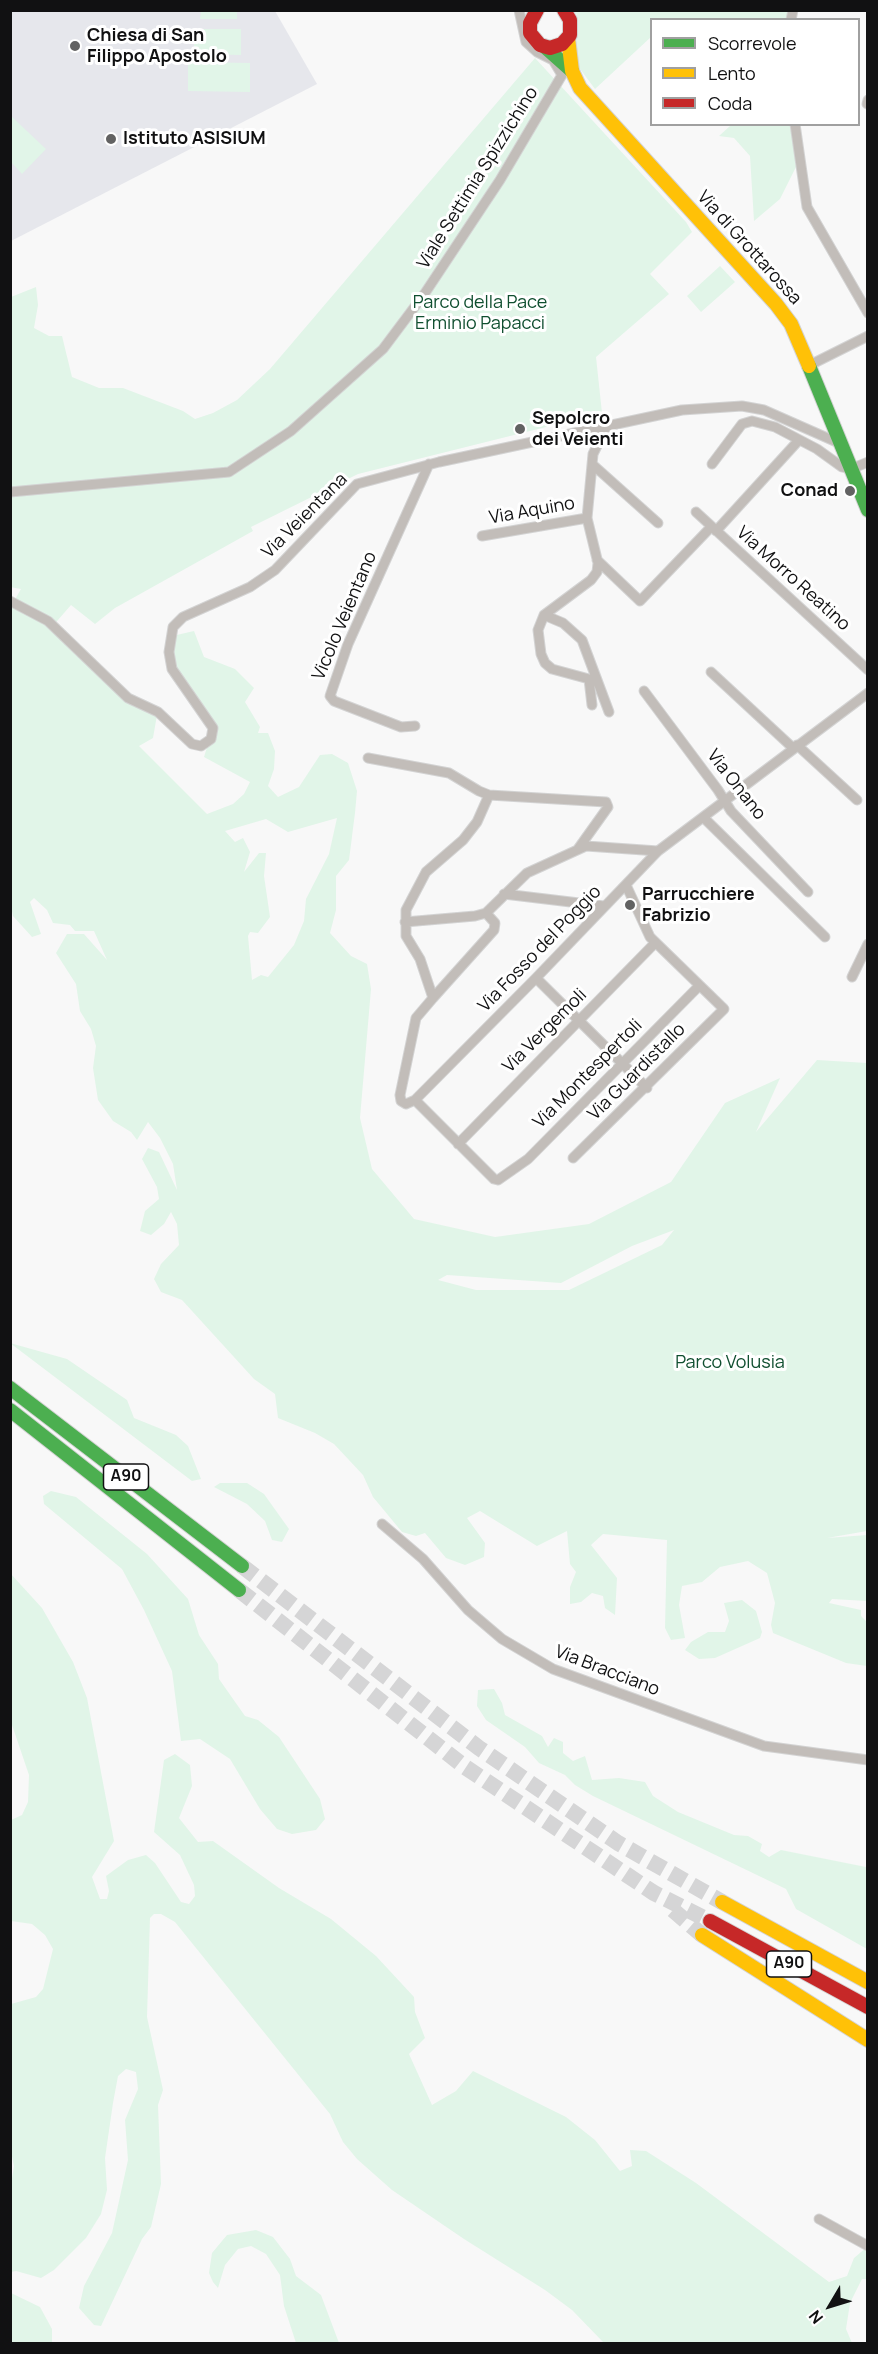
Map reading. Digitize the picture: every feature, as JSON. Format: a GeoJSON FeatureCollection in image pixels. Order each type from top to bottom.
{"type":"FeatureCollection","features":[{"type":"Feature","properties":{"kind":"main road","name":"Via di Grottarossa"},"geometry":{"type":"LineString","coordinates":[[567,12],[571,28],[568,38],[572,71],[580,88],[783,312],[795,331],[867,510]]}},
{"type":"Feature","properties":{"kind":"main road","name":"Via di Grottarossa"},"geometry":{"type":"LineString","coordinates":[[530,15],[532,36],[572,71]]}},
{"type":"Feature","properties":{"kind":"main road"},"geometry":{"type":"LineString","coordinates":[[545,47],[558,46],[568,38]]}},
{"type":"Feature","properties":{"kind":"main road","name":"A90"},"geometry":{"type":"LineString","coordinates":[[10,1388],[242,1566]]}},
{"type":"Feature","properties":{"kind":"main road","name":"A90"},"geometry":{"type":"LineString","coordinates":[[10,1410],[239,1590]]}},
{"type":"Feature","properties":{"kind":"main road","name":"A90"},"geometry":{"type":"LineString","coordinates":[[722,1902],[867,1982]]}},
{"type":"Feature","properties":{"kind":"main road","name":"A90"},"geometry":{"type":"LineString","coordinates":[[710,1921],[867,2007]]}},
{"type":"Feature","properties":{"kind":"main road"},"geometry":{"type":"LineString","coordinates":[[702,1935],[744,1964],[867,2040]]}},
{"type":"Feature","properties":{"kind":"main road"},"geometry":{"type":"LineString","coordinates":[[800,1945],[867,1969]]}},
{"type":"Feature","properties":{"kind":"street","name":"Viale Settimia Spizzichino"},"geometry":{"type":"LineString","coordinates":[[10,492],[229,472],[291,431],[383,349],[424,293],[500,180],[562,75],[553,60],[537,52],[526,42],[519,10]]}},
{"type":"Feature","properties":{"kind":"street"},"geometry":{"type":"LineString","coordinates":[[795,126],[807,207],[867,313]]}},
{"type":"Feature","properties":{"kind":"street"},"geometry":{"type":"LineString","coordinates":[[810,365],[867,336]]}},
{"type":"Feature","properties":{"kind":"street","name":"Via Veientana"},"geometry":{"type":"LineString","coordinates":[[10,601],[48,621],[128,698],[159,712],[192,744],[201,746],[211,739],[214,730],[175,674],[170,663],[169,641],[177,621],[250,587],[267,576],[357,484],[429,464],[682,410],[742,406],[764,410],[787,418],[841,444]]}},
{"type":"Feature","properties":{"kind":"street"},"geometry":{"type":"LineString","coordinates":[[712,464],[742,424],[747,422],[769,424],[851,470],[867,462]]}},
{"type":"Feature","properties":{"kind":"street"},"geometry":{"type":"LineString","coordinates":[[592,705],[589,679],[552,669],[544,661],[538,634],[544,615],[593,578],[597,569],[597,560],[586,518],[592,464],[597,443],[607,425]]}},
{"type":"Feature","properties":{"kind":"street"},"geometry":{"type":"LineString","coordinates":[[597,560],[640,601],[799,440]]}},
{"type":"Feature","properties":{"kind":"street","name":"Vicolo Veientano"},"geometry":{"type":"LineString","coordinates":[[415,726],[401,727],[333,701],[330,696],[348,644],[429,464]]}},
{"type":"Feature","properties":{"kind":"street"},"geometry":{"type":"LineString","coordinates":[[592,464],[658,523]]}},
{"type":"Feature","properties":{"kind":"street","name":"Via Morro Reatino"},"geometry":{"type":"LineString","coordinates":[[696,512],[867,670]]}},
{"type":"Feature","properties":{"kind":"street","name":"Via Aquino"},"geometry":{"type":"LineString","coordinates":[[482,536],[586,518]]}},
{"type":"Feature","properties":{"kind":"street"},"geometry":{"type":"LineString","coordinates":[[544,615],[563,623],[582,640],[609,712]]}},
{"type":"Feature","properties":{"kind":"street"},"geometry":{"type":"LineString","coordinates":[[711,672],[857,800]]}},
{"type":"Feature","properties":{"kind":"street","name":"Via Onano"},"geometry":{"type":"LineString","coordinates":[[644,691],[731,812],[808,892]]}},
{"type":"Feature","properties":{"kind":"street","name":"Via Fosso del Poggio"},"geometry":{"type":"LineString","coordinates":[[415,1100],[658,851],[867,693]]}},
{"type":"Feature","properties":{"kind":"street"},"geometry":{"type":"LineString","coordinates":[[368,758],[449,773],[489,795],[606,802],[608,807],[578,849]]}},
{"type":"Feature","properties":{"kind":"street"},"geometry":{"type":"LineString","coordinates":[[433,998],[420,959],[406,936],[407,906],[425,873],[470,831],[482,814],[489,795]]}},
{"type":"Feature","properties":{"kind":"street"},"geometry":{"type":"LineString","coordinates":[[704,818],[825,937]]}},
{"type":"Feature","properties":{"kind":"street"},"geometry":{"type":"LineString","coordinates":[[405,922],[486,913],[527,873],[578,849],[595,846],[658,851]]}},
{"type":"Feature","properties":{"kind":"street"},"geometry":{"type":"LineString","coordinates":[[626,885],[655,943],[699,986]]}},
{"type":"Feature","properties":{"kind":"street"},"geometry":{"type":"LineString","coordinates":[[504,894],[604,906]]}},
{"type":"Feature","properties":{"kind":"street"},"geometry":{"type":"LineString","coordinates":[[459,1144],[415,1100],[409,1104],[402,1102],[400,1096],[416,1018],[494,930],[495,923],[486,913]]}},
{"type":"Feature","properties":{"kind":"street","name":"Via Vergemoli"},"geometry":{"type":"LineString","coordinates":[[459,1144],[655,943]]}},
{"type":"Feature","properties":{"kind":"street"},"geometry":{"type":"LineString","coordinates":[[852,977],[867,944]]}},
{"type":"Feature","properties":{"kind":"street"},"geometry":{"type":"LineString","coordinates":[[536,978],[647,1088]]}},
{"type":"Feature","properties":{"kind":"street","name":"Via Guardistallo"},"geometry":{"type":"LineString","coordinates":[[573,1158],[647,1088],[724,1009],[699,986]]}},
{"type":"Feature","properties":{"kind":"street","name":"Via Montespertoli"},"geometry":{"type":"LineString","coordinates":[[459,1144],[496,1180],[528,1159],[699,986]]}},
{"type":"Feature","properties":{"kind":"street","name":"Via Bracciano"},"geometry":{"type":"LineString","coordinates":[[382,1524],[423,1559],[448,1590],[477,1618],[502,1639],[553,1670],[764,1746],[867,1760]]}},
{"type":"Feature","properties":{"kind":"street"},"geometry":{"type":"LineString","coordinates":[[819,2219],[867,2246]]}},
{"type":"Feature","properties":{"kind":"shaded area","name":"Istituto ASISIUM"},"geometry":{"type":"Polygon","coordinates":[[[11,11],[275,11],[317,84],[11,241],[11,11]]]}},
{"type":"Feature","properties":{"kind":"green space"},"geometry":{"type":"Polygon","coordinates":[[[201,11],[237,11],[237,19],[200,19],[201,11]]]}},
{"type":"Feature","properties":{"kind":"green space"},"geometry":{"type":"Polygon","coordinates":[[[573,11],[789,11],[788,18],[650,18],[650,38],[595,89],[577,65],[573,51],[577,39],[577,15],[573,11]]]}},
{"type":"Feature","properties":{"kind":"green space"},"geometry":{"type":"Polygon","coordinates":[[[194,29],[241,29],[241,55],[194,54],[194,29]]]}},
{"type":"Feature","properties":{"kind":"green space"},"geometry":{"type":"Polygon","coordinates":[[[535,58],[686,222],[692,232],[650,274],[669,294],[596,357],[602,413],[358,474],[251,527],[253,531],[115,608],[95,624],[71,605],[51,628],[84,656],[116,693],[140,699],[157,715],[153,738],[139,746],[207,814],[233,804],[244,794],[250,782],[204,757],[212,731],[175,671],[168,637],[194,631],[204,657],[235,669],[254,688],[245,702],[260,727],[258,733],[268,733],[275,751],[274,769],[268,786],[278,797],[299,787],[320,755],[332,754],[348,763],[357,791],[355,813],[349,860],[336,876],[336,910],[330,933],[351,956],[367,964],[371,989],[360,1118],[372,1169],[414,1219],[495,1237],[589,1224],[671,1182],[725,1103],[780,1078],[756,1132],[817,1060],[867,1063],[867,1531],[827,1538],[867,1535],[867,1601],[832,1599],[829,1603],[861,1610],[861,1616],[867,1622],[867,1666],[846,1663],[773,1633],[771,1625],[775,1603],[767,1573],[748,1561],[720,1567],[702,1582],[682,1586],[679,1605],[685,1638],[671,1640],[665,1628],[667,1540],[603,1534],[591,1545],[617,1578],[615,1615],[605,1608],[603,1596],[592,1593],[581,1602],[570,1604],[570,1587],[576,1572],[570,1564],[567,1531],[537,1546],[480,1511],[467,1518],[485,1543],[484,1557],[465,1565],[446,1558],[425,1533],[416,1536],[402,1532],[373,1497],[363,1475],[334,1444],[315,1433],[278,1418],[275,1394],[254,1379],[182,1300],[161,1292],[154,1279],[161,1264],[179,1245],[177,1224],[171,1212],[164,1224],[151,1235],[140,1231],[145,1211],[159,1199],[157,1187],[142,1159],[148,1148],[159,1152],[177,1190],[173,1164],[160,1138],[148,1122],[137,1140],[131,1132],[113,1121],[98,1100],[93,1068],[96,1046],[91,1029],[80,1011],[76,984],[56,953],[67,934],[84,934],[107,960],[94,931],[75,931],[70,925],[53,923],[47,910],[34,898],[30,902],[41,934],[32,937],[13,916],[11,907],[10,608],[21,589],[10,587],[11,297],[36,287],[38,305],[34,328],[49,336],[62,336],[72,377],[99,388],[123,388],[183,411],[195,419],[213,413],[237,400],[270,369],[535,58]],[[337,818],[288,832],[266,819],[225,831],[235,842],[243,838],[250,852],[244,872],[259,853],[266,853],[264,876],[270,917],[258,933],[250,932],[248,936],[252,980],[261,975],[268,977],[294,945],[304,921],[306,899],[329,854],[337,818]],[[674,1230],[632,1246],[561,1283],[447,1275],[438,1280],[476,1290],[569,1290],[662,1245],[674,1230]]]}},
{"type":"Feature","properties":{"kind":"green space"},"geometry":{"type":"Polygon","coordinates":[[[188,62],[250,63],[250,92],[188,91],[188,62]]]}},
{"type":"Feature","properties":{"kind":"green space"},"geometry":{"type":"Polygon","coordinates":[[[10,115],[46,149],[22,174],[11,162],[10,115]]]}},
{"type":"Feature","properties":{"kind":"green space"},"geometry":{"type":"Polygon","coordinates":[[[730,126],[791,126],[796,167],[780,199],[754,221],[750,156],[734,138],[719,136],[730,126]]]}},
{"type":"Feature","properties":{"kind":"green space"},"geometry":{"type":"Polygon","coordinates":[[[720,266],[735,282],[701,312],[687,296],[720,266]]]}},
{"type":"Feature","properties":{"kind":"green space"},"geometry":{"type":"Polygon","coordinates":[[[10,1343],[67,1359],[127,1400],[134,1418],[176,1435],[188,1446],[201,1479],[192,1481],[10,1343]]]}},
{"type":"Feature","properties":{"kind":"green space"},"geometry":{"type":"Polygon","coordinates":[[[220,1483],[247,1483],[264,1494],[289,1529],[282,1542],[272,1540],[265,1521],[247,1504],[214,1487],[220,1483]]]}},
{"type":"Feature","properties":{"kind":"green space"},"geometry":{"type":"Polygon","coordinates":[[[51,1491],[76,1497],[147,1554],[188,1599],[199,1635],[218,1664],[219,1679],[245,1716],[258,1720],[279,1737],[320,1799],[325,1819],[316,1830],[292,1834],[277,1829],[260,1809],[230,1759],[200,1739],[181,1741],[172,1671],[144,1610],[122,1569],[44,1504],[43,1496],[51,1491]]]}},
{"type":"Feature","properties":{"kind":"green space"},"geometry":{"type":"Polygon","coordinates":[[[10,1573],[42,1608],[73,1662],[87,1698],[114,1841],[92,1877],[100,1899],[107,1899],[109,1891],[106,1876],[128,1860],[146,1855],[155,1863],[181,1902],[189,1904],[195,1896],[194,1885],[180,1855],[154,1832],[164,1760],[175,1754],[190,1765],[192,1786],[179,1818],[198,1842],[213,1841],[279,1888],[331,1919],[376,1956],[414,1997],[415,2012],[425,2038],[409,2054],[432,2105],[456,2091],[473,2071],[566,2117],[595,2140],[620,2171],[632,2166],[630,2150],[646,2151],[696,2183],[829,2282],[847,2276],[854,2258],[867,2247],[867,2279],[862,2279],[850,2303],[846,2329],[852,2343],[604,2343],[572,2310],[392,2190],[357,2159],[343,2142],[330,2114],[175,1922],[161,1914],[154,1914],[150,1918],[147,2017],[163,2090],[158,2105],[161,2184],[151,2227],[142,2239],[101,2326],[94,2325],[79,2308],[84,2286],[112,2233],[128,2160],[125,2120],[138,2089],[136,2072],[126,2069],[118,2076],[113,2103],[105,2158],[107,2190],[101,2214],[86,2238],[54,2270],[41,2278],[16,2271],[11,2272],[10,2191],[14,2166],[10,2147],[11,2004],[36,1997],[43,1989],[53,1949],[45,1935],[32,1924],[11,1921],[11,1820],[22,1815],[28,1802],[29,1775],[11,1722],[10,1573]]]}},
{"type":"Feature","properties":{"kind":"green space"},"geometry":{"type":"Polygon","coordinates":[[[742,1600],[756,1611],[762,1632],[760,1638],[715,1658],[699,1659],[685,1650],[691,1642],[708,1632],[725,1632],[729,1621],[724,1603],[742,1600]]]}},
{"type":"Feature","properties":{"kind":"green space"},"geometry":{"type":"Polygon","coordinates":[[[494,1689],[502,1703],[505,1715],[542,1736],[548,1747],[554,1738],[563,1742],[563,1753],[573,1761],[585,1756],[592,1780],[619,1778],[645,1782],[653,1796],[678,1812],[734,1835],[748,1836],[762,1844],[760,1851],[769,1857],[781,1850],[866,1867],[867,1949],[796,1909],[786,1889],[593,1796],[575,1785],[565,1775],[539,1763],[525,1747],[486,1720],[477,1706],[478,1690],[494,1689]]]}},
{"type":"Feature","properties":{"kind":"green space"},"geometry":{"type":"Polygon","coordinates":[[[256,2230],[273,2237],[290,2259],[296,2276],[321,2295],[339,2343],[296,2343],[284,2306],[280,2275],[266,2254],[251,2246],[238,2249],[225,2265],[218,2288],[213,2282],[209,2273],[212,2253],[227,2235],[256,2230]]]}},
{"type":"Feature","properties":{"kind":"green space"},"geometry":{"type":"Polygon","coordinates":[[[11,2293],[40,2307],[52,2329],[52,2343],[11,2343],[11,2293]]]}},
{"type":"Feature","properties":{"kind":"tunnel"},"geometry":{"type":"LineString","coordinates":[[242,1566],[479,1748],[618,1843],[722,1902]]}},
{"type":"Feature","properties":{"kind":"tunnel"},"geometry":{"type":"LineString","coordinates":[[239,1590],[465,1767],[654,1893],[710,1921]]}},
{"type":"Feature","properties":{"kind":"tunnel"},"geometry":{"type":"LineString","coordinates":[[673,1910],[702,1935]]}},
{"type":"Feature","properties":{"kind":"traffic: fast"},"geometry":{"type":"LineString","coordinates":[[545,47],[572,71]]}},
{"type":"Feature","properties":{"kind":"traffic: fast"},"geometry":{"type":"LineString","coordinates":[[809,366],[868,510]]}},
{"type":"Feature","properties":{"kind":"traffic: fast"},"geometry":{"type":"LineString","coordinates":[[10,1388],[242,1566]]}},
{"type":"Feature","properties":{"kind":"traffic: fast"},"geometry":{"type":"LineString","coordinates":[[10,1410],[239,1590]]}},
{"type":"Feature","properties":{"kind":"traffic: slow"},"geometry":{"type":"LineString","coordinates":[[568,38],[572,71],[580,88],[776,304],[791,324],[809,366]]}},
{"type":"Feature","properties":{"kind":"traffic: slow"},"geometry":{"type":"LineString","coordinates":[[722,1902],[868,1982]]}},
{"type":"Feature","properties":{"kind":"traffic: slow"},"geometry":{"type":"LineString","coordinates":[[702,1935],[868,2040]]}},
{"type":"Feature","properties":{"kind":"traffic: jam"},"geometry":{"type":"LineString","coordinates":[[537,10],[530,23],[530,33],[540,45],[550,48],[562,44],[570,35],[570,20],[564,10]]}},
{"type":"Feature","properties":{"kind":"traffic: jam"},"geometry":{"type":"LineString","coordinates":[[710,1921],[868,2007]]}},
{"type":"Feature","properties":{"kind":"place","name":"Chiesa di San Filippo Apostolo"},"geometry":{"type":"Point","coordinates":[75,46]}},
{"type":"Feature","properties":{"kind":"place","name":"Istituto ASISIUM"},"geometry":{"type":"Point","coordinates":[111,139]}},
{"type":"Feature","properties":{"kind":"place","name":"Sepolcro dei Veienti"},"geometry":{"type":"Point","coordinates":[520,429]}},
{"type":"Feature","properties":{"kind":"place","name":"Conad"},"geometry":{"type":"Point","coordinates":[850,491]}},
{"type":"Feature","properties":{"kind":"place","name":"Parrucchiere Fabrizio"},"geometry":{"type":"Point","coordinates":[630,905]}},
{"type":"Feature","properties":{"kind":"park label","name":"Parco della Pace Erminio Papacci"},"geometry":{"type":"Point","coordinates":[480,313]}},
{"type":"Feature","properties":{"kind":"park label","name":"Parco Volusia"},"geometry":{"type":"Point","coordinates":[730,1363]}}]}
